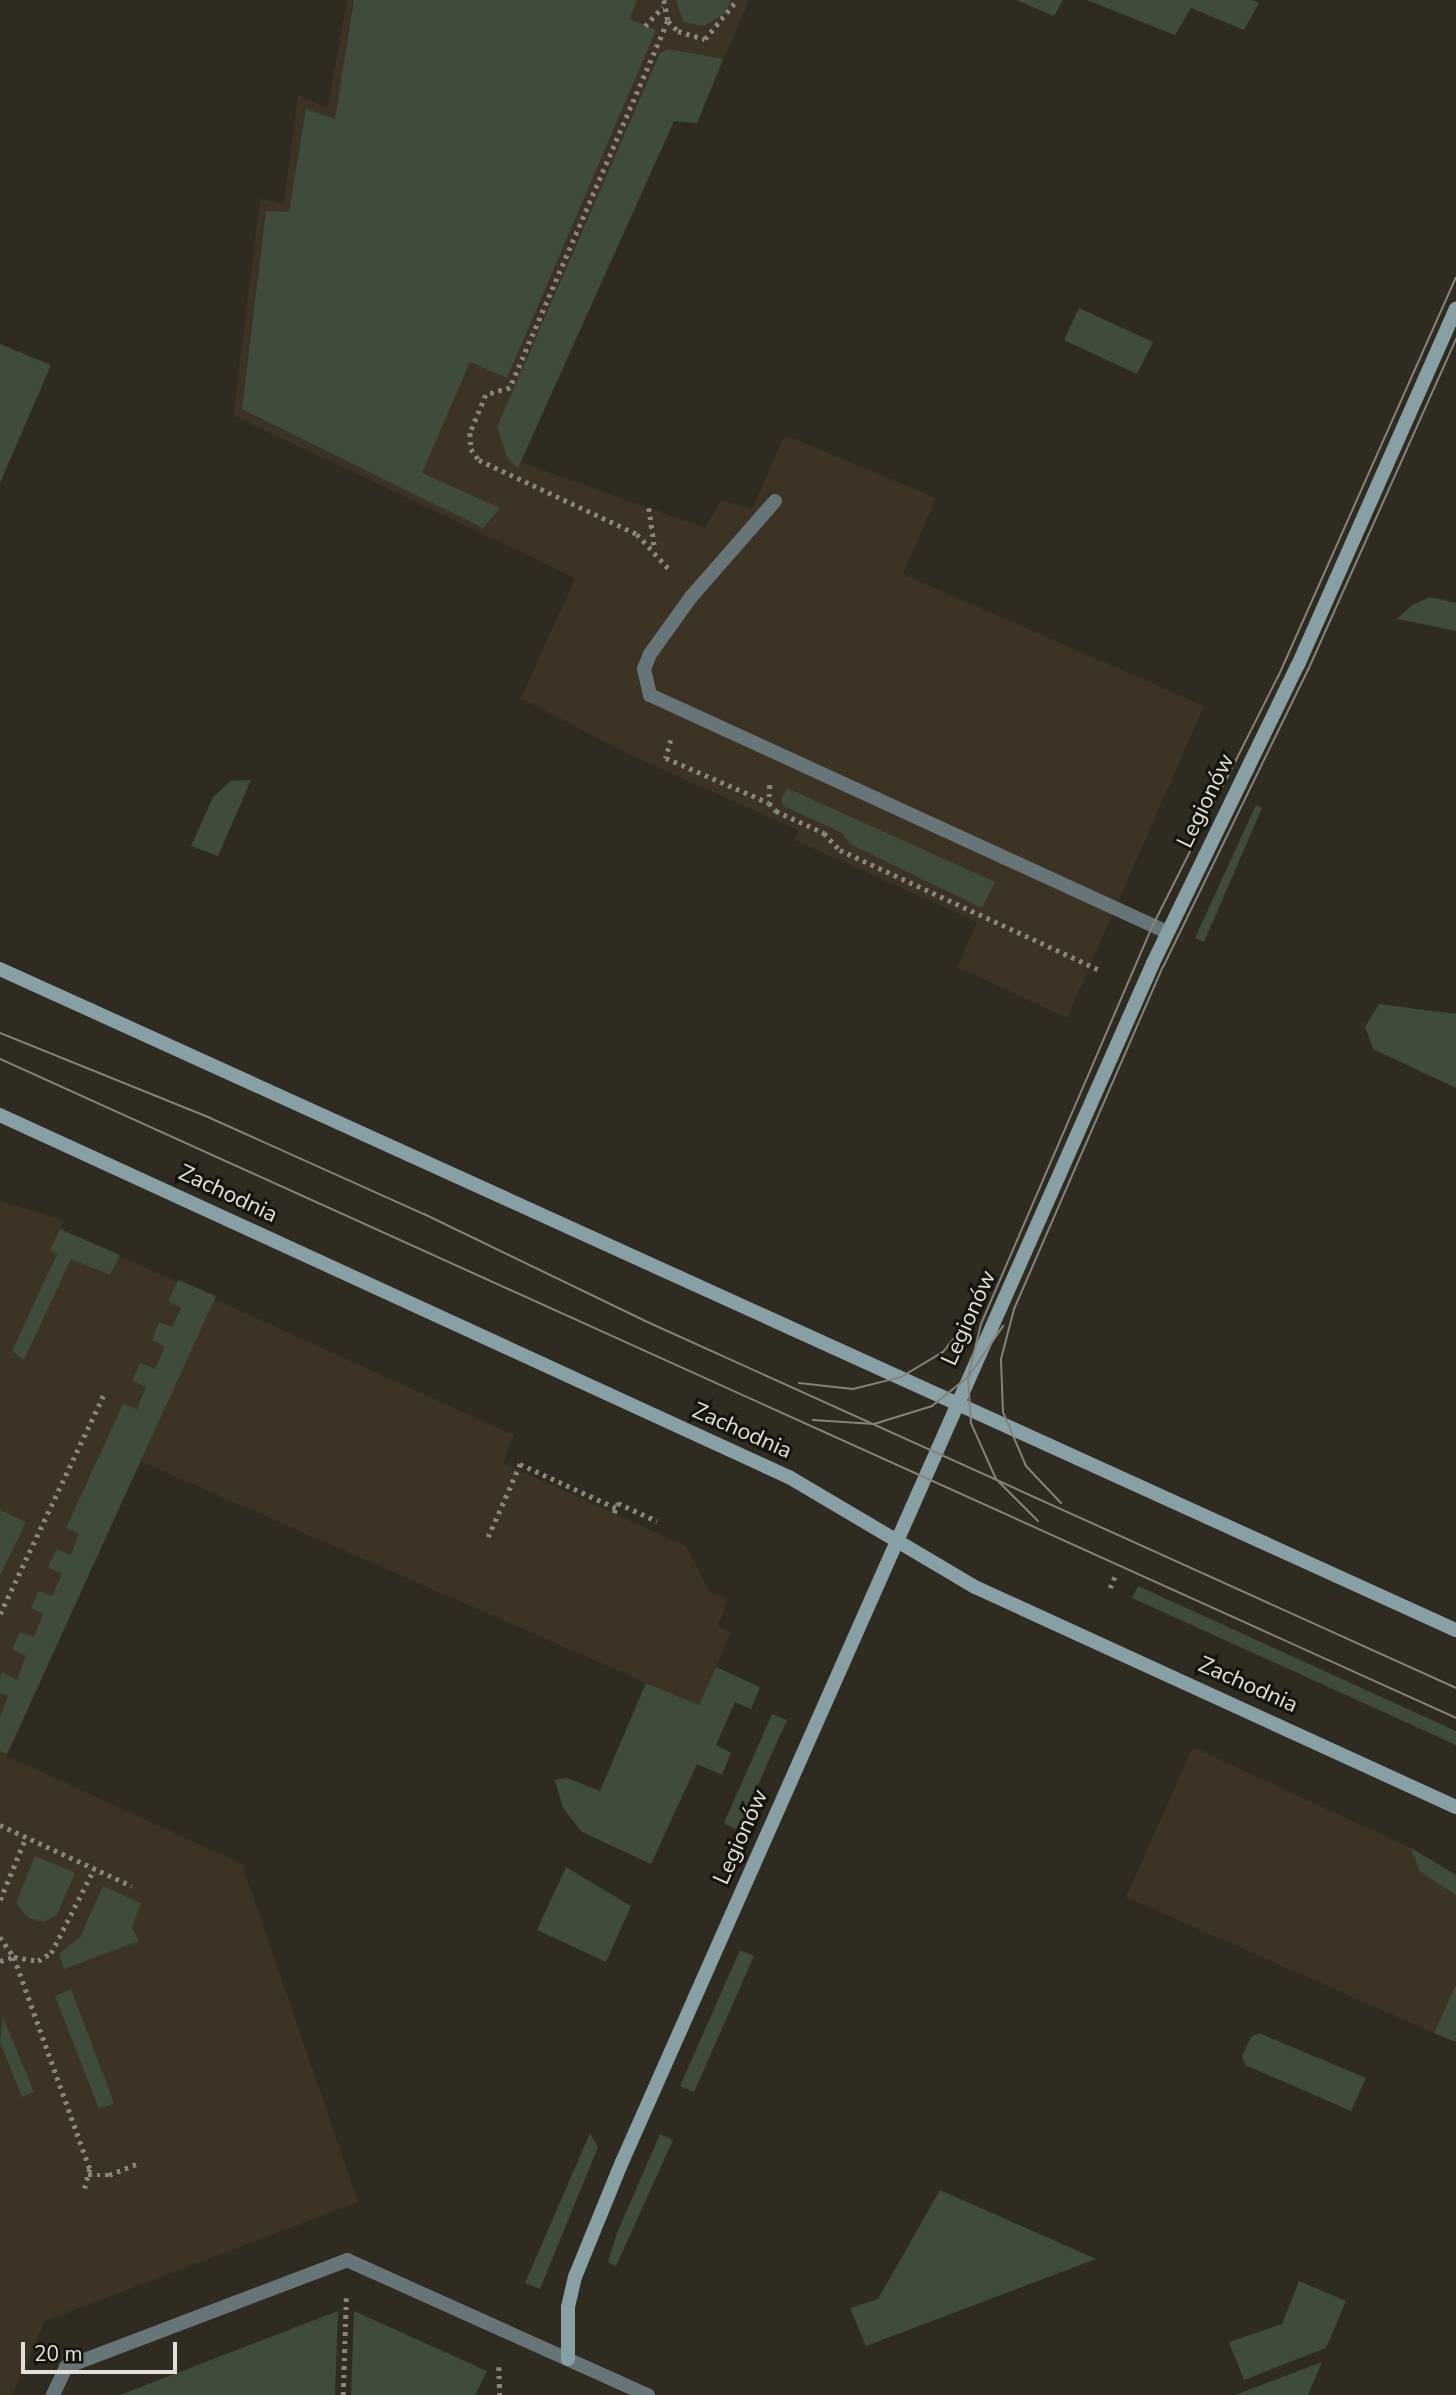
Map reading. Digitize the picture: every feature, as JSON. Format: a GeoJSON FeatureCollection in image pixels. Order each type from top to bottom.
{"type":"FeatureCollection","features":[{"type":"Feature","properties":{"kind":"main road","name":"Legionów"},"geometry":{"type":"LineString","coordinates":[[568,2359],[568,2307],[582,2255],[1167,932],[1298,665],[1456,308]]}},
{"type":"Feature","properties":{"kind":"main road"},"geometry":{"type":"LineString","coordinates":[[0,969],[1456,1629]]}},
{"type":"Feature","properties":{"kind":"main road","name":"Zachodnia"},"geometry":{"type":"LineString","coordinates":[[0,1115],[789,1477],[975,1587],[1456,1807]]}},
{"type":"Feature","properties":{"kind":"street"},"geometry":{"type":"LineString","coordinates":[[775,501],[691,597],[650,654],[644,669],[650,695],[683,714],[1167,932]]}},
{"type":"Feature","properties":{"kind":"street"},"geometry":{"type":"LineString","coordinates":[[53,2395],[66,2367],[347,2260],[648,2395]]}},
{"type":"Feature","properties":{"kind":"path"},"geometry":{"type":"LineString","coordinates":[[664,0],[663,8],[668,21],[692,38],[705,39],[737,0]]}},
{"type":"Feature","properties":{"kind":"path"},"geometry":{"type":"LineString","coordinates":[[645,26],[663,8]]}},
{"type":"Feature","properties":{"kind":"path"},"geometry":{"type":"LineString","coordinates":[[668,21],[512,374],[510,388],[486,395],[470,433],[471,449],[479,460],[637,534],[655,551],[691,597]]}},
{"type":"Feature","properties":{"kind":"path"},"geometry":{"type":"LineString","coordinates":[[649,508],[655,551]]}},
{"type":"Feature","properties":{"kind":"path"},"geometry":{"type":"LineString","coordinates":[[683,714],[666,758],[769,803],[776,811],[824,833],[840,850],[1100,970]]}},
{"type":"Feature","properties":{"kind":"path"},"geometry":{"type":"LineString","coordinates":[[769,803],[768,790],[782,759]]}},
{"type":"Feature","properties":{"kind":"path"},"geometry":{"type":"LineString","coordinates":[[0,1614],[105,1392]]}},
{"type":"Feature","properties":{"kind":"path"},"geometry":{"type":"LineString","coordinates":[[488,1537],[520,1464],[615,1510],[618,1503],[657,1521]]}},
{"type":"Feature","properties":{"kind":"path"},"geometry":{"type":"LineString","coordinates":[[1110,1588],[1115,1576]]}},
{"type":"Feature","properties":{"kind":"path"},"geometry":{"type":"LineString","coordinates":[[0,1825],[132,1886]]}},
{"type":"Feature","properties":{"kind":"path"},"geometry":{"type":"LineString","coordinates":[[0,1900],[26,1837]]}},
{"type":"Feature","properties":{"kind":"path"},"geometry":{"type":"LineString","coordinates":[[0,1961],[14,1957],[38,1961],[51,1954],[94,1869]]}},
{"type":"Feature","properties":{"kind":"path"},"geometry":{"type":"LineString","coordinates":[[0,1937],[14,1957],[90,2168],[85,2189]]}},
{"type":"Feature","properties":{"kind":"path"},"geometry":{"type":"LineString","coordinates":[[88,2175],[109,2175],[139,2163]]}},
{"type":"Feature","properties":{"kind":"path"},"geometry":{"type":"LineString","coordinates":[[343,2395],[347,2260]]}},
{"type":"Feature","properties":{"kind":"shaded area"},"geometry":{"type":"Polygon","coordinates":[[[347,0],[749,0],[697,123],[674,121],[520,462],[705,528],[721,500],[752,509],[785,435],[936,498],[903,574],[1204,706],[1067,1018],[957,967],[977,922],[795,840],[798,830],[628,754],[521,698],[575,578],[233,415],[260,199],[284,203],[298,95],[328,108],[347,0]]]}},
{"type":"Feature","properties":{"kind":"shaded area"},"geometry":{"type":"Polygon","coordinates":[[[0,1201],[63,1220],[60,1229],[514,1435],[503,1463],[686,1546],[709,1591],[728,1599],[718,1625],[731,1633],[699,1706],[140,1461],[7,1756],[242,1864],[358,2202],[45,2321],[12,2395],[0,2395],[0,1201]]]}},
{"type":"Feature","properties":{"kind":"shaded area"},"geometry":{"type":"Polygon","coordinates":[[[1193,1747],[1411,1848],[1456,1875],[1456,1987],[1434,2033],[1126,1897],[1193,1747]]]}},
{"type":"Feature","properties":{"kind":"green space"},"geometry":{"type":"Polygon","coordinates":[[[354,0],[637,0],[630,19],[656,30],[507,378],[470,362],[422,473],[500,508],[483,528],[242,409],[266,211],[289,212],[306,109],[335,119],[354,0]]]}},
{"type":"Feature","properties":{"kind":"green space"},"geometry":{"type":"Polygon","coordinates":[[[676,0],[731,0],[725,13],[704,26],[683,22],[676,0]]]}},
{"type":"Feature","properties":{"kind":"green space"},"geometry":{"type":"Polygon","coordinates":[[[1016,0],[1063,0],[1054,16],[1016,0]]]}},
{"type":"Feature","properties":{"kind":"green space"},"geometry":{"type":"Polygon","coordinates":[[[1087,0],[1252,0],[1259,3],[1244,30],[1191,8],[1175,35],[1087,0]]]}},
{"type":"Feature","properties":{"kind":"green space"},"geometry":{"type":"Polygon","coordinates":[[[668,49],[723,59],[697,123],[674,121],[518,468],[508,459],[497,427],[660,53],[668,49]]]}},
{"type":"Feature","properties":{"kind":"green space"},"geometry":{"type":"Polygon","coordinates":[[[1079,308],[1153,342],[1137,374],[1064,340],[1079,308]]]}},
{"type":"Feature","properties":{"kind":"green space"},"geometry":{"type":"Polygon","coordinates":[[[0,344],[51,365],[0,483],[0,344]]]}},
{"type":"Feature","properties":{"kind":"green space"},"geometry":{"type":"Polygon","coordinates":[[[1430,597],[1456,603],[1456,631],[1397,619],[1412,605],[1430,597]]]}},
{"type":"Feature","properties":{"kind":"green space"},"geometry":{"type":"Polygon","coordinates":[[[251,780],[218,856],[191,846],[213,797],[231,781],[251,780]]]}},
{"type":"Feature","properties":{"kind":"green space"},"geometry":{"type":"Polygon","coordinates":[[[787,788],[995,882],[982,908],[850,844],[842,833],[784,806],[781,800],[787,788]]]}},
{"type":"Feature","properties":{"kind":"green space"},"geometry":{"type":"Polygon","coordinates":[[[1256,805],[1262,808],[1204,942],[1195,938],[1256,805]]]}},
{"type":"Feature","properties":{"kind":"green space"},"geometry":{"type":"Polygon","coordinates":[[[1379,1004],[1456,1014],[1456,1088],[1373,1049],[1365,1027],[1379,1004]]]}},
{"type":"Feature","properties":{"kind":"green space"},"geometry":{"type":"Polygon","coordinates":[[[60,1229],[120,1255],[110,1275],[71,1259],[24,1360],[12,1351],[57,1254],[50,1250],[60,1229]]]}},
{"type":"Feature","properties":{"kind":"green space"},"geometry":{"type":"Polygon","coordinates":[[[178,1280],[216,1296],[7,1754],[0,1751],[0,1716],[8,1696],[0,1693],[0,1677],[2,1672],[17,1680],[26,1656],[12,1649],[20,1632],[34,1637],[43,1614],[31,1608],[39,1591],[52,1596],[62,1574],[48,1567],[57,1549],[71,1555],[79,1534],[66,1528],[123,1404],[137,1409],[146,1387],[132,1381],[140,1363],[155,1369],[165,1347],[152,1340],[159,1322],[172,1327],[181,1308],[168,1301],[178,1280]]]}},
{"type":"Feature","properties":{"kind":"green space"},"geometry":{"type":"Polygon","coordinates":[[[0,1510],[26,1522],[0,1576],[0,1510]]]}},
{"type":"Feature","properties":{"kind":"green space"},"geometry":{"type":"Polygon","coordinates":[[[1138,1586],[1456,1731],[1456,1745],[1132,1598],[1138,1586]]]}},
{"type":"Feature","properties":{"kind":"green space"},"geometry":{"type":"Polygon","coordinates":[[[716,1667],[760,1687],[751,1709],[735,1702],[716,1745],[731,1753],[722,1775],[697,1764],[651,1864],[582,1832],[563,1808],[555,1780],[567,1778],[600,1791],[646,1683],[699,1705],[716,1667]]]}},
{"type":"Feature","properties":{"kind":"green space"},"geometry":{"type":"Polygon","coordinates":[[[772,1714],[787,1720],[738,1830],[724,1823],[772,1714]]]}},
{"type":"Feature","properties":{"kind":"green space"},"geometry":{"type":"Polygon","coordinates":[[[1411,1848],[1456,1875],[1456,1895],[1420,1872],[1411,1848]]]}},
{"type":"Feature","properties":{"kind":"green space"},"geometry":{"type":"Polygon","coordinates":[[[35,1856],[75,1873],[57,1915],[43,1922],[27,1917],[16,1903],[35,1856]]]}},
{"type":"Feature","properties":{"kind":"green space"},"geometry":{"type":"Polygon","coordinates":[[[566,1867],[631,1906],[606,1962],[537,1930],[566,1867]]]}},
{"type":"Feature","properties":{"kind":"green space"},"geometry":{"type":"Polygon","coordinates":[[[103,1886],[141,1903],[132,1928],[139,1941],[64,1969],[59,1954],[80,1937],[103,1886]]]}},
{"type":"Feature","properties":{"kind":"green space"},"geometry":{"type":"Polygon","coordinates":[[[740,1950],[754,1956],[694,2092],[680,2086],[740,1950]]]}},
{"type":"Feature","properties":{"kind":"green space"},"geometry":{"type":"Polygon","coordinates":[[[1456,1985],[1456,2042],[1434,2033],[1456,1985]]]}},
{"type":"Feature","properties":{"kind":"green space"},"geometry":{"type":"Polygon","coordinates":[[[71,1989],[114,2103],[99,2109],[55,1996],[71,1989]]]}},
{"type":"Feature","properties":{"kind":"green space"},"geometry":{"type":"Polygon","coordinates":[[[3,2017],[34,2092],[22,2097],[0,2042],[3,2017]]]}},
{"type":"Feature","properties":{"kind":"green space"},"geometry":{"type":"Polygon","coordinates":[[[1259,2033],[1366,2078],[1351,2111],[1245,2065],[1242,2056],[1251,2037],[1259,2033]]]}},
{"type":"Feature","properties":{"kind":"green space"},"geometry":{"type":"Polygon","coordinates":[[[590,2133],[598,2147],[540,2289],[525,2283],[590,2133]]]}},
{"type":"Feature","properties":{"kind":"green space"},"geometry":{"type":"Polygon","coordinates":[[[660,2134],[673,2140],[616,2266],[608,2262],[617,2233],[660,2134]]]}},
{"type":"Feature","properties":{"kind":"green space"},"geometry":{"type":"Polygon","coordinates":[[[940,2190],[1096,2259],[866,2346],[850,2308],[878,2299],[940,2190]]]}},
{"type":"Feature","properties":{"kind":"green space"},"geometry":{"type":"Polygon","coordinates":[[[1299,2281],[1346,2301],[1326,2348],[1244,2380],[1229,2342],[1282,2324],[1299,2281]]]}},
{"type":"Feature","properties":{"kind":"green space"},"geometry":{"type":"Polygon","coordinates":[[[338,2311],[335,2395],[120,2395],[338,2311]]]}},
{"type":"Feature","properties":{"kind":"green space"},"geometry":{"type":"Polygon","coordinates":[[[354,2311],[487,2371],[475,2395],[351,2395],[354,2311]]]}},
{"type":"Feature","properties":{"kind":"green space"},"geometry":{"type":"Polygon","coordinates":[[[1322,2362],[1308,2395],[1235,2395],[1322,2362]]]}},
{"type":"Feature","properties":{"kind":"tram line"},"geometry":{"type":"LineString","coordinates":[[1038,1521],[996,1479],[971,1423],[968,1377],[981,1324],[1153,925],[1278,677],[1456,278]]}},
{"type":"Feature","properties":{"kind":"tram line"},"geometry":{"type":"LineString","coordinates":[[1061,1503],[1026,1466],[1003,1412],[1001,1359],[1014,1309],[1163,967],[1308,670],[1456,339]]}},
{"type":"Feature","properties":{"kind":"tram line"},"geometry":{"type":"LineString","coordinates":[[0,1033],[210,1118],[424,1214],[643,1320],[1456,1688]]}},
{"type":"Feature","properties":{"kind":"tram line"},"geometry":{"type":"LineString","coordinates":[[0,1059],[1456,1718]]}},
{"type":"Feature","properties":{"kind":"tram line"},"geometry":{"type":"LineString","coordinates":[[799,1383],[853,1389],[901,1377],[943,1352],[982,1303]]}},
{"type":"Feature","properties":{"kind":"tram line"},"geometry":{"type":"LineString","coordinates":[[813,1420],[874,1424],[932,1406],[968,1377],[1003,1326]]}}]}
